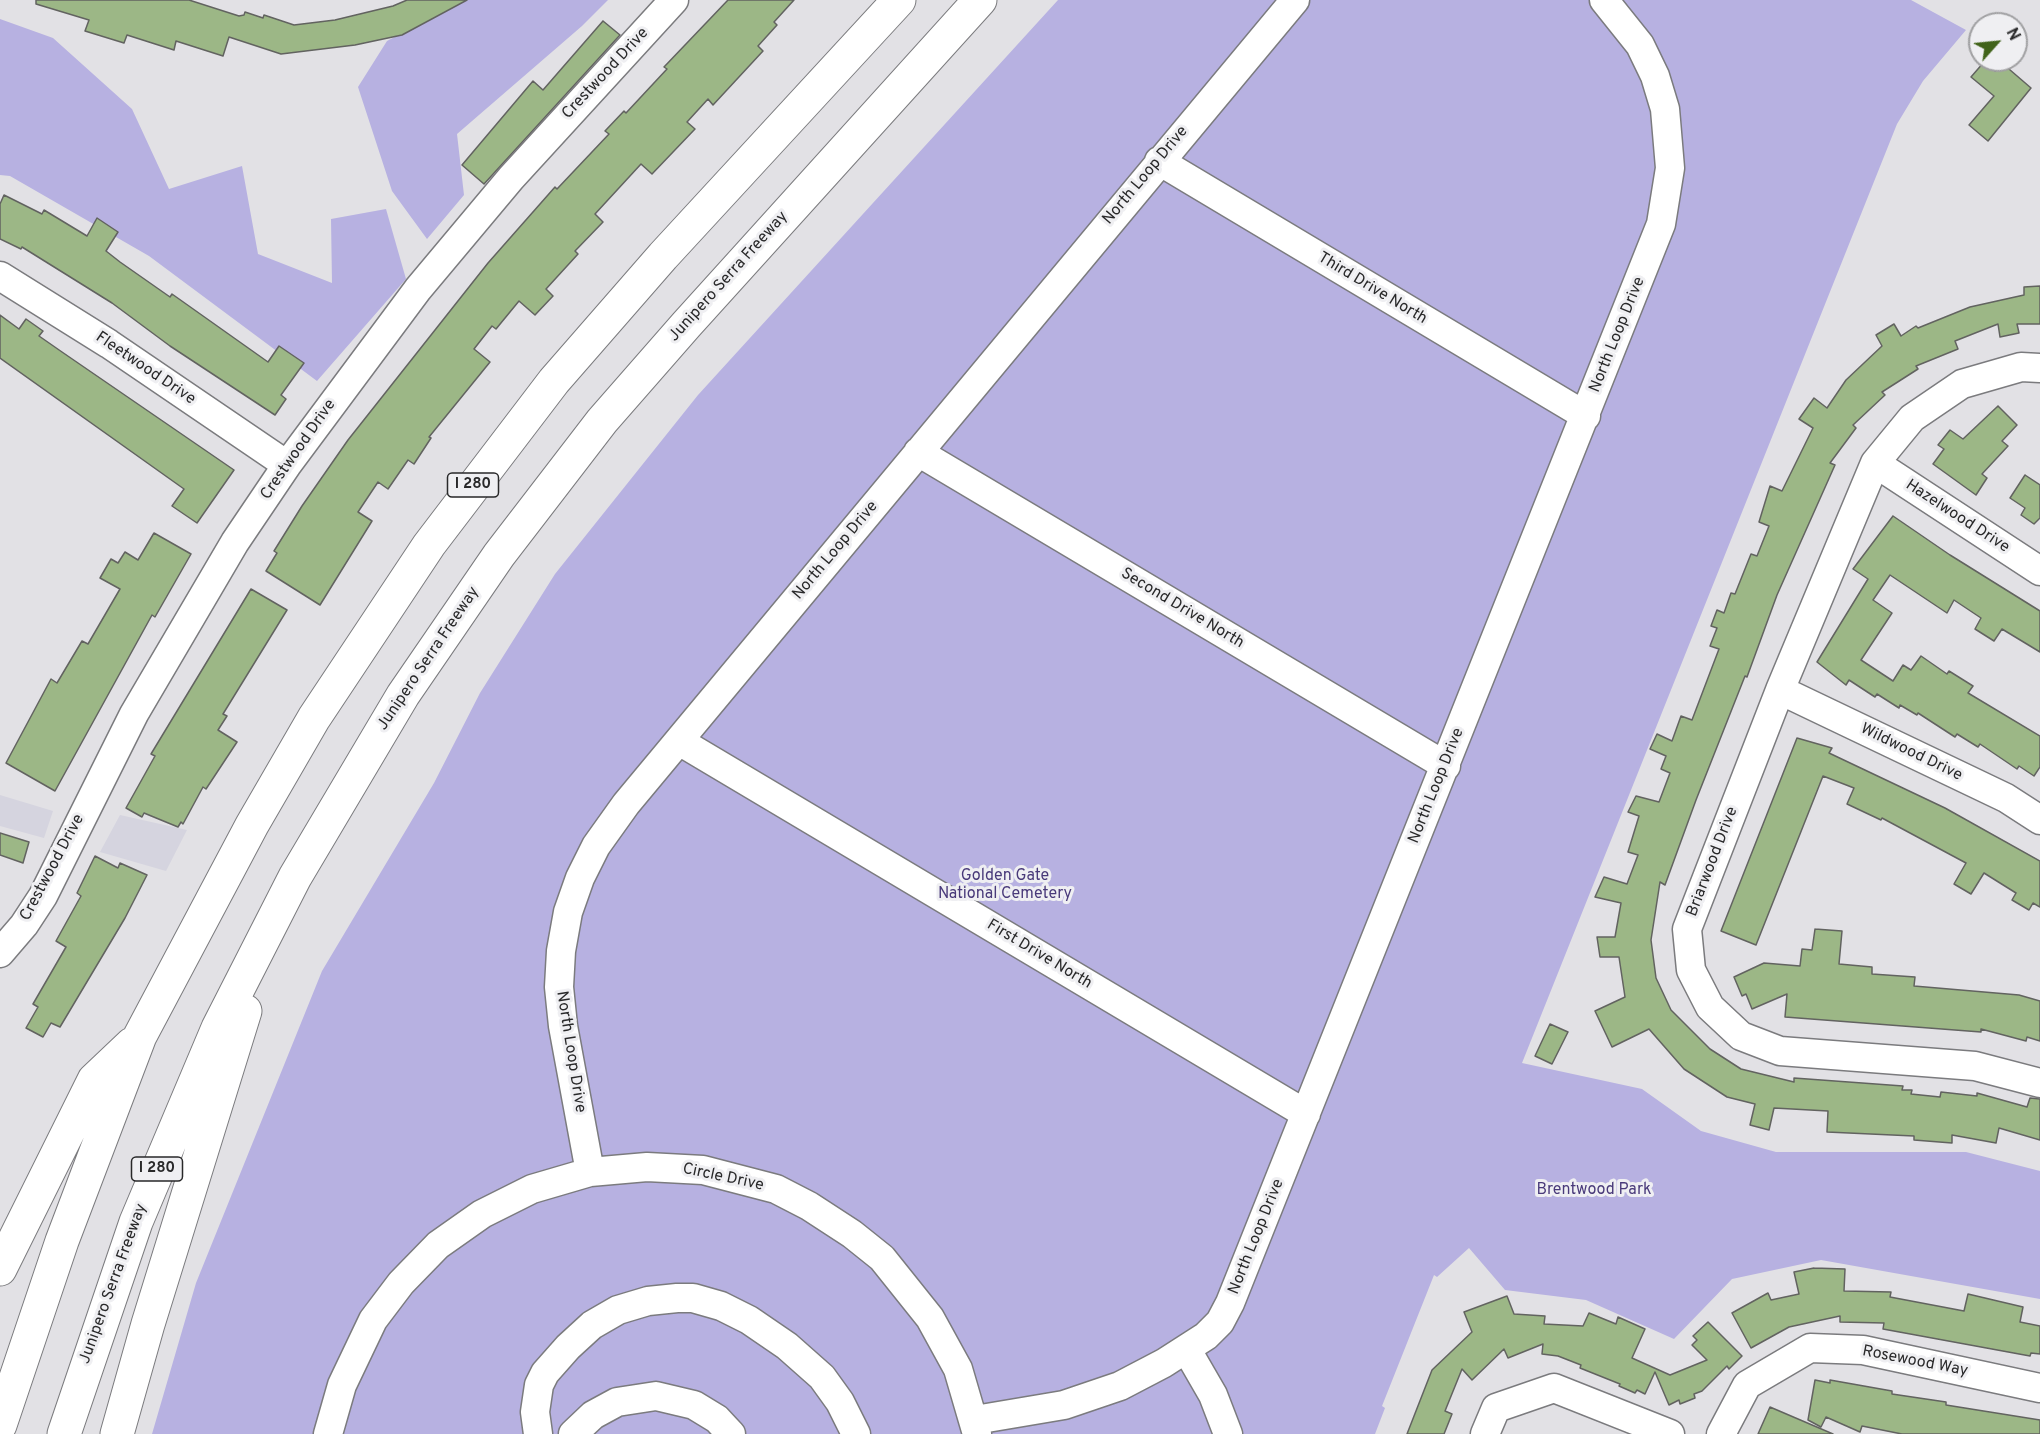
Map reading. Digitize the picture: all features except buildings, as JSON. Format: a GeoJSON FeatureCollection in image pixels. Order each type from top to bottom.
{"type":"FeatureCollection","features":[{"type":"Feature","properties":{"kind":"highway","name":"I 280"},"geometry":{"type":"LineString","coordinates":[[0,1425],[65,1231],[140,1036],[242,844],[314,718],[393,596],[453,511],[534,406],[608,317],[899,0]]}},
{"type":"Feature","properties":{"kind":"highway","name":"Junipero Serra Freeway"},"geometry":{"type":"LineString","coordinates":[[64,1434],[114,1282],[159,1163],[218,1028],[275,915],[348,784],[404,694],[474,590],[550,487],[657,357],[980,0]]}},
{"type":"Feature","properties":{"kind":"highway"},"geometry":{"type":"LineString","coordinates":[[117,1434],[153,1306],[275,915]]}},
{"type":"Feature","properties":{"kind":"highway"},"geometry":{"type":"LineString","coordinates":[[0,1269],[94,1080],[140,1036]]}},
{"type":"Feature","properties":{"kind":"street","name":"Crestwood Drive"},"geometry":{"type":"LineString","coordinates":[[0,953],[24,926],[43,896],[134,714],[235,542],[287,465],[432,272],[511,178],[674,0]]}},
{"type":"Feature","properties":{"kind":"street","name":"North Loop Drive"},"geometry":{"type":"LineString","coordinates":[[590,1172],[560,1006],[560,969],[564,931],[580,878],[605,832],[1295,0]]}},
{"type":"Feature","properties":{"kind":"street","name":"North Loop Drive"},"geometry":{"type":"LineString","coordinates":[[976,1427],[1082,1400],[1140,1376],[1187,1350],[1214,1329],[1226,1314],[1656,240],[1666,205],[1670,168],[1669,128],[1655,76],[1631,32],[1604,0]]}},
{"type":"Feature","properties":{"kind":"street","name":"Third Drive North"},"geometry":{"type":"LineString","coordinates":[[1159,162],[1586,416]]}},
{"type":"Feature","properties":{"kind":"street","name":"Fleetwood Drive"},"geometry":{"type":"LineString","coordinates":[[0,276],[109,344],[287,465]]}},
{"type":"Feature","properties":{"kind":"street","name":"Briarwood Drive"},"geometry":{"type":"LineString","coordinates":[[2040,368],[2021,367],[1962,384],[1912,418],[1875,464],[1780,690],[1687,929],[1690,970],[1710,1007],[1741,1036],[1780,1051],[1975,1066],[2040,1083]]}},
{"type":"Feature","properties":{"kind":"street","name":"Second Drive North"},"geometry":{"type":"LineString","coordinates":[[918,452],[1446,766]]}},
{"type":"Feature","properties":{"kind":"street","name":"Hazelwood Drive"},"geometry":{"type":"LineString","coordinates":[[1875,464],[2040,571]]}},
{"type":"Feature","properties":{"kind":"street","name":"Wildwood Drive"},"geometry":{"type":"LineString","coordinates":[[1780,690],[2006,798],[2040,820]]}},
{"type":"Feature","properties":{"kind":"street","name":"First Drive North"},"geometry":{"type":"LineString","coordinates":[[679,741],[1306,1114]]}},
{"type":"Feature","properties":{"kind":"street","name":"Circle Drive"},"geometry":{"type":"LineString","coordinates":[[328,1434],[342,1384],[361,1342],[386,1302],[418,1264],[459,1229],[507,1200],[550,1183],[590,1172],[646,1167],[703,1170],[776,1189],[831,1219],[882,1258],[930,1318],[958,1370],[976,1427]]}},
{"type":"Feature","properties":{"kind":"street"},"geometry":{"type":"LineString","coordinates":[[538,1434],[535,1412],[539,1385],[545,1374],[568,1347],[592,1325],[618,1310],[648,1301],[677,1298],[693,1298],[722,1306],[788,1346],[827,1383],[840,1402],[856,1434]]}},
{"type":"Feature","properties":{"kind":"street","name":"Rosewood Way"},"geometry":{"type":"LineString","coordinates":[[1721,1434],[1747,1385],[1810,1348],[1863,1350],[2040,1388]]}},
{"type":"Feature","properties":{"kind":"street"},"geometry":{"type":"LineString","coordinates":[[1187,1350],[1213,1395],[1228,1434]]}},
{"type":"Feature","properties":{"kind":"street"},"geometry":{"type":"LineString","coordinates":[[1485,1434],[1496,1408],[1554,1388],[1670,1434]]}},
{"type":"Feature","properties":{"kind":"street"},"geometry":{"type":"LineString","coordinates":[[573,1434],[593,1415],[617,1402],[656,1396],[694,1406],[717,1419],[731,1434]]}},
{"type":"Feature","properties":{"kind":"shaded area"},"geometry":{"type":"Polygon","coordinates":[[[0,795],[53,811],[44,838],[0,826],[0,795]]]}},
{"type":"Feature","properties":{"kind":"shaded area"},"geometry":{"type":"Polygon","coordinates":[[[120,815],[187,830],[166,871],[100,852],[120,815]]]}},
{"type":"Feature","properties":{"kind":"green space"},"geometry":{"type":"Polygon","coordinates":[[[464,0],[608,0],[582,26],[457,134],[464,195],[427,239],[392,191],[358,87],[387,41],[464,0]]]}},
{"type":"Feature","properties":{"kind":"green space","name":"Golden Gate National Cemetery"},"geometry":{"type":"Polygon","coordinates":[[[1058,0],[1911,0],[1966,30],[1923,81],[1897,124],[1522,1063],[1642,1089],[1701,1131],[1776,1152],[1966,1152],[2040,1171],[2040,1299],[1821,1260],[1732,1279],[1674,1339],[1586,1300],[1505,1290],[1469,1248],[1437,1277],[1434,1275],[1382,1406],[1385,1408],[1375,1434],[152,1434],[196,1283],[322,971],[434,783],[480,693],[555,574],[698,395],[1058,0]]]}},
{"type":"Feature","properties":{"kind":"green space"},"geometry":{"type":"Polygon","coordinates":[[[0,19],[53,38],[132,109],[169,189],[242,166],[258,254],[332,283],[331,219],[386,209],[406,279],[317,381],[149,256],[10,176],[0,175],[0,19]]]}},
{"type":"Feature","properties":{"kind":"park label","name":"Brentwood Park"},"geometry":{"type":"Point","coordinates":[1594,1191]}}]}
